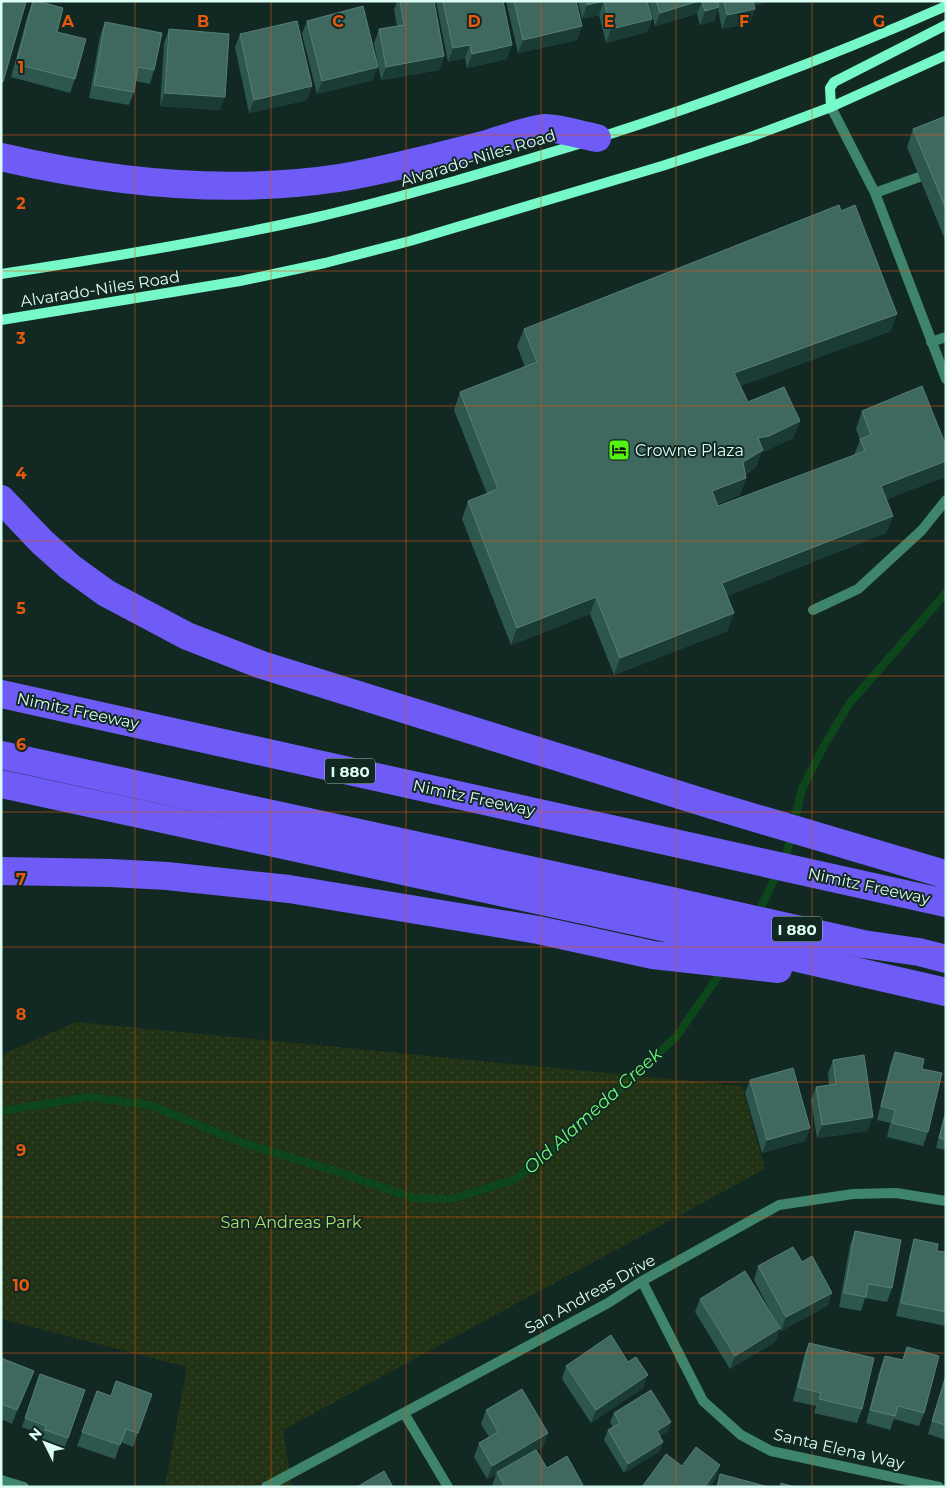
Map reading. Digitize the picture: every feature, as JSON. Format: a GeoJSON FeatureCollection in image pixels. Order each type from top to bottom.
{"type":"FeatureCollection","features":[{"type":"Feature","properties":{"kind":"highway"},"geometry":{"type":"LineString","coordinates":[[1,157],[65,171],[114,179],[165,184],[222,186],[280,184],[338,178],[394,168],[546,128],[597,138]]}},
{"type":"Feature","properties":{"kind":"highway"},"geometry":{"type":"LineString","coordinates":[[1,498],[42,542],[70,567],[106,593],[187,636],[262,665],[715,806],[943,874]]}},
{"type":"Feature","properties":{"kind":"highway","name":"Nimitz Freeway"},"geometry":{"type":"LineString","coordinates":[[1,694],[938,901]]}},
{"type":"Feature","properties":{"kind":"highway","name":"I 880"},"geometry":{"type":"LineString","coordinates":[[1,755],[863,944],[946,958]]}},
{"type":"Feature","properties":{"kind":"highway","name":"I 880"},"geometry":{"type":"LineString","coordinates":[[1,784],[667,928],[946,992]]}},
{"type":"Feature","properties":{"kind":"highway"},"geometry":{"type":"LineString","coordinates":[[1,870],[167,876],[289,889],[538,930],[653,955],[901,982]]}},
{"type":"Feature","properties":{"kind":"main road","name":"Alvarado-Niles Road"},"geometry":{"type":"LineString","coordinates":[[1,274],[156,250],[313,218],[398,198],[597,138],[742,90],[886,33],[946,6]]}},
{"type":"Feature","properties":{"kind":"main road"},"geometry":{"type":"LineString","coordinates":[[830,106],[830,88],[834,82],[946,25]]}},
{"type":"Feature","properties":{"kind":"main road","name":"Alvarado-Niles Road"},"geometry":{"type":"LineString","coordinates":[[1,320],[240,281],[325,263],[400,244],[662,166],[748,138],[830,106],[946,55]]}},
{"type":"Feature","properties":{"kind":"street"},"geometry":{"type":"LineString","coordinates":[[830,106],[875,193],[946,379]]}},
{"type":"Feature","properties":{"kind":"street"},"geometry":{"type":"LineString","coordinates":[[875,193],[919,177]]}},
{"type":"Feature","properties":{"kind":"street"},"geometry":{"type":"LineString","coordinates":[[931,342],[946,336]]}},
{"type":"Feature","properties":{"kind":"street"},"geometry":{"type":"LineString","coordinates":[[813,610],[858,589],[922,530],[946,500]]}},
{"type":"Feature","properties":{"kind":"street","name":"San Andreas Drive"},"geometry":{"type":"LineString","coordinates":[[266,1487],[608,1303],[642,1281],[780,1205],[861,1193],[896,1193],[946,1201]]}},
{"type":"Feature","properties":{"kind":"street","name":"Santa Elena Way"},"geometry":{"type":"LineString","coordinates":[[642,1281],[703,1401],[741,1435],[771,1451],[939,1487]]}},
{"type":"Feature","properties":{"kind":"street"},"geometry":{"type":"LineString","coordinates":[[404,1413],[448,1487]]}},
{"type":"Feature","properties":{"kind":"street"},"geometry":{"type":"LineString","coordinates":[[1,1480],[24,1487]]}},
{"type":"Feature","properties":{"kind":"green space","name":"San Andreas Park"},"geometry":{"type":"Polygon","coordinates":[[[76,1022],[742,1086],[765,1169],[283,1430],[292,1487],[165,1487],[187,1367],[1,1319],[1,1055],[76,1022]]]}},
{"type":"Feature","properties":{"kind":"building"},"geometry":{"type":"Polygon","coordinates":[[[1,1],[26,2],[3,82],[1,81],[1,1]]]}},
{"type":"Feature","properties":{"kind":"building"},"geometry":{"type":"Polygon","coordinates":[[[33,1],[63,8],[57,32],[86,39],[75,79],[16,64],[33,1]]]}},
{"type":"Feature","properties":{"kind":"building"},"geometry":{"type":"Polygon","coordinates":[[[400,1],[434,1],[444,56],[386,67],[379,29],[404,25],[400,1]]]}},
{"type":"Feature","properties":{"kind":"building"},"geometry":{"type":"Polygon","coordinates":[[[443,1],[503,1],[512,45],[472,54],[470,45],[453,48],[443,1]]]}},
{"type":"Feature","properties":{"kind":"building"},"geometry":{"type":"Polygon","coordinates":[[[514,1],[576,1],[582,26],[523,40],[514,1]]]}},
{"type":"Feature","properties":{"kind":"building"},"geometry":{"type":"Polygon","coordinates":[[[586,1],[604,1],[587,5],[586,1]]]}},
{"type":"Feature","properties":{"kind":"building"},"geometry":{"type":"Polygon","coordinates":[[[604,1],[647,1],[652,19],[611,29],[604,1]]]}},
{"type":"Feature","properties":{"kind":"building"},"geometry":{"type":"Polygon","coordinates":[[[656,1],[699,1],[660,13],[656,1]]]}},
{"type":"Feature","properties":{"kind":"building"},"geometry":{"type":"Polygon","coordinates":[[[702,1],[717,1],[719,7],[705,11],[702,1]]]}},
{"type":"Feature","properties":{"kind":"building"},"geometry":{"type":"Polygon","coordinates":[[[724,1],[753,1],[755,9],[727,15],[724,1]]]}},
{"type":"Feature","properties":{"kind":"building"},"geometry":{"type":"Polygon","coordinates":[[[363,6],[378,67],[322,81],[307,21],[363,6]]]}},
{"type":"Feature","properties":{"kind":"building"},"geometry":{"type":"Polygon","coordinates":[[[297,21],[312,86],[254,100],[240,34],[297,21]]]}},
{"type":"Feature","properties":{"kind":"building"},"geometry":{"type":"Polygon","coordinates":[[[105,22],[162,33],[154,70],[138,67],[134,92],[94,85],[105,22]]]}},
{"type":"Feature","properties":{"kind":"building"},"geometry":{"type":"Polygon","coordinates":[[[169,29],[229,34],[225,97],[165,93],[169,29]]]}},
{"type":"Feature","properties":{"kind":"building"},"geometry":{"type":"Polygon","coordinates":[[[946,116],[946,209],[913,129],[946,116]]]}},
{"type":"Feature","properties":{"kind":"building","name":"Crowne Plaza"},"geometry":{"type":"Polygon","coordinates":[[[839,205],[841,211],[855,205],[897,314],[734,373],[748,402],[784,387],[800,421],[769,436],[758,438],[763,450],[743,462],[746,478],[712,491],[718,506],[865,451],[860,439],[871,435],[862,411],[922,386],[946,446],[946,461],[881,486],[893,516],[722,583],[734,613],[620,658],[596,597],[517,628],[468,501],[498,489],[460,392],[537,362],[524,329],[839,205]]]}},
{"type":"Feature","properties":{"kind":"building"},"geometry":{"type":"Polygon","coordinates":[[[895,1052],[924,1059],[922,1069],[942,1073],[928,1132],[892,1123],[895,1110],[881,1106],[895,1052]]]}},
{"type":"Feature","properties":{"kind":"building"},"geometry":{"type":"Polygon","coordinates":[[[864,1055],[873,1117],[822,1125],[816,1087],[836,1084],[833,1060],[864,1055]]]}},
{"type":"Feature","properties":{"kind":"building"},"geometry":{"type":"Polygon","coordinates":[[[793,1068],[810,1128],[767,1140],[750,1080],[793,1068]]]}},
{"type":"Feature","properties":{"kind":"building"},"geometry":{"type":"Polygon","coordinates":[[[946,1112],[946,1140],[939,1138],[946,1112]]]}},
{"type":"Feature","properties":{"kind":"building"},"geometry":{"type":"Polygon","coordinates":[[[855,1231],[901,1240],[892,1288],[868,1284],[866,1297],[844,1293],[855,1231]]]}},
{"type":"Feature","properties":{"kind":"building"},"geometry":{"type":"Polygon","coordinates":[[[914,1239],[938,1244],[937,1251],[946,1252],[946,1312],[901,1303],[914,1239]]]}},
{"type":"Feature","properties":{"kind":"building"},"geometry":{"type":"Polygon","coordinates":[[[793,1247],[802,1262],[812,1256],[832,1293],[786,1317],[758,1266],[793,1247]]]}},
{"type":"Feature","properties":{"kind":"building"},"geometry":{"type":"Polygon","coordinates":[[[745,1271],[780,1328],[735,1356],[700,1299],[745,1271]]]}},
{"type":"Feature","properties":{"kind":"building"},"geometry":{"type":"Polygon","coordinates":[[[611,1335],[628,1362],[636,1357],[648,1375],[596,1410],[566,1366],[611,1335]]]}},
{"type":"Feature","properties":{"kind":"building"},"geometry":{"type":"Polygon","coordinates":[[[809,1343],[874,1358],[862,1409],[819,1399],[821,1393],[798,1387],[809,1343]]]}},
{"type":"Feature","properties":{"kind":"building"},"geometry":{"type":"Polygon","coordinates":[[[907,1347],[939,1356],[924,1413],[898,1406],[895,1416],[870,1410],[885,1356],[903,1360],[907,1347]]]}},
{"type":"Feature","properties":{"kind":"building"},"geometry":{"type":"Polygon","coordinates":[[[1,1358],[34,1371],[17,1410],[1,1404],[1,1358]]]}},
{"type":"Feature","properties":{"kind":"building"},"geometry":{"type":"Polygon","coordinates":[[[40,1374],[85,1390],[68,1438],[45,1430],[46,1426],[25,1418],[40,1374]]]}},
{"type":"Feature","properties":{"kind":"building"},"geometry":{"type":"Polygon","coordinates":[[[946,1376],[946,1425],[932,1421],[946,1376]]]}},
{"type":"Feature","properties":{"kind":"building"},"geometry":{"type":"Polygon","coordinates":[[[116,1381],[152,1394],[138,1433],[126,1429],[120,1445],[82,1432],[97,1391],[111,1396],[116,1381]]]}},
{"type":"Feature","properties":{"kind":"building"},"geometry":{"type":"Polygon","coordinates":[[[522,1389],[548,1433],[492,1466],[479,1443],[498,1432],[486,1410],[522,1389]]]}},
{"type":"Feature","properties":{"kind":"building"},"geometry":{"type":"Polygon","coordinates":[[[651,1390],[671,1422],[657,1431],[663,1442],[628,1464],[608,1430],[620,1423],[614,1413],[651,1390]]]}},
{"type":"Feature","properties":{"kind":"building"},"geometry":{"type":"Polygon","coordinates":[[[696,1447],[720,1465],[705,1487],[642,1487],[666,1454],[682,1466],[696,1447]]]}},
{"type":"Feature","properties":{"kind":"building"},"geometry":{"type":"Polygon","coordinates":[[[536,1450],[547,1468],[567,1456],[583,1485],[581,1487],[505,1487],[497,1472],[536,1450]]]}},
{"type":"Feature","properties":{"kind":"building"},"geometry":{"type":"Polygon","coordinates":[[[384,1471],[393,1487],[357,1487],[384,1471]]]}},
{"type":"Feature","properties":{"kind":"building"},"geometry":{"type":"Polygon","coordinates":[[[720,1474],[769,1487],[717,1487],[720,1474]]]}},
{"type":"Feature","properties":{"kind":"building"},"geometry":{"type":"Polygon","coordinates":[[[781,1483],[795,1487],[780,1487],[781,1483]]]}},
{"type":"Feature","properties":{"kind":"waterway","name":"Old Alameda Creek"},"geometry":{"type":"LineString","coordinates":[[757,916],[787,852],[802,789],[825,744],[849,704],[946,593]]}},
{"type":"Feature","properties":{"kind":"waterway","name":"Old Alameda Creek"},"geometry":{"type":"LineString","coordinates":[[1,1111],[89,1097],[150,1105],[243,1143],[335,1171],[413,1198],[452,1199],[516,1179],[559,1145],[676,1037],[724,968]]}},
{"type":"Feature","properties":{"kind":"place","name":"Crowne Plaza"},"geometry":{"type":"Point","coordinates":[619,450]}}]}
